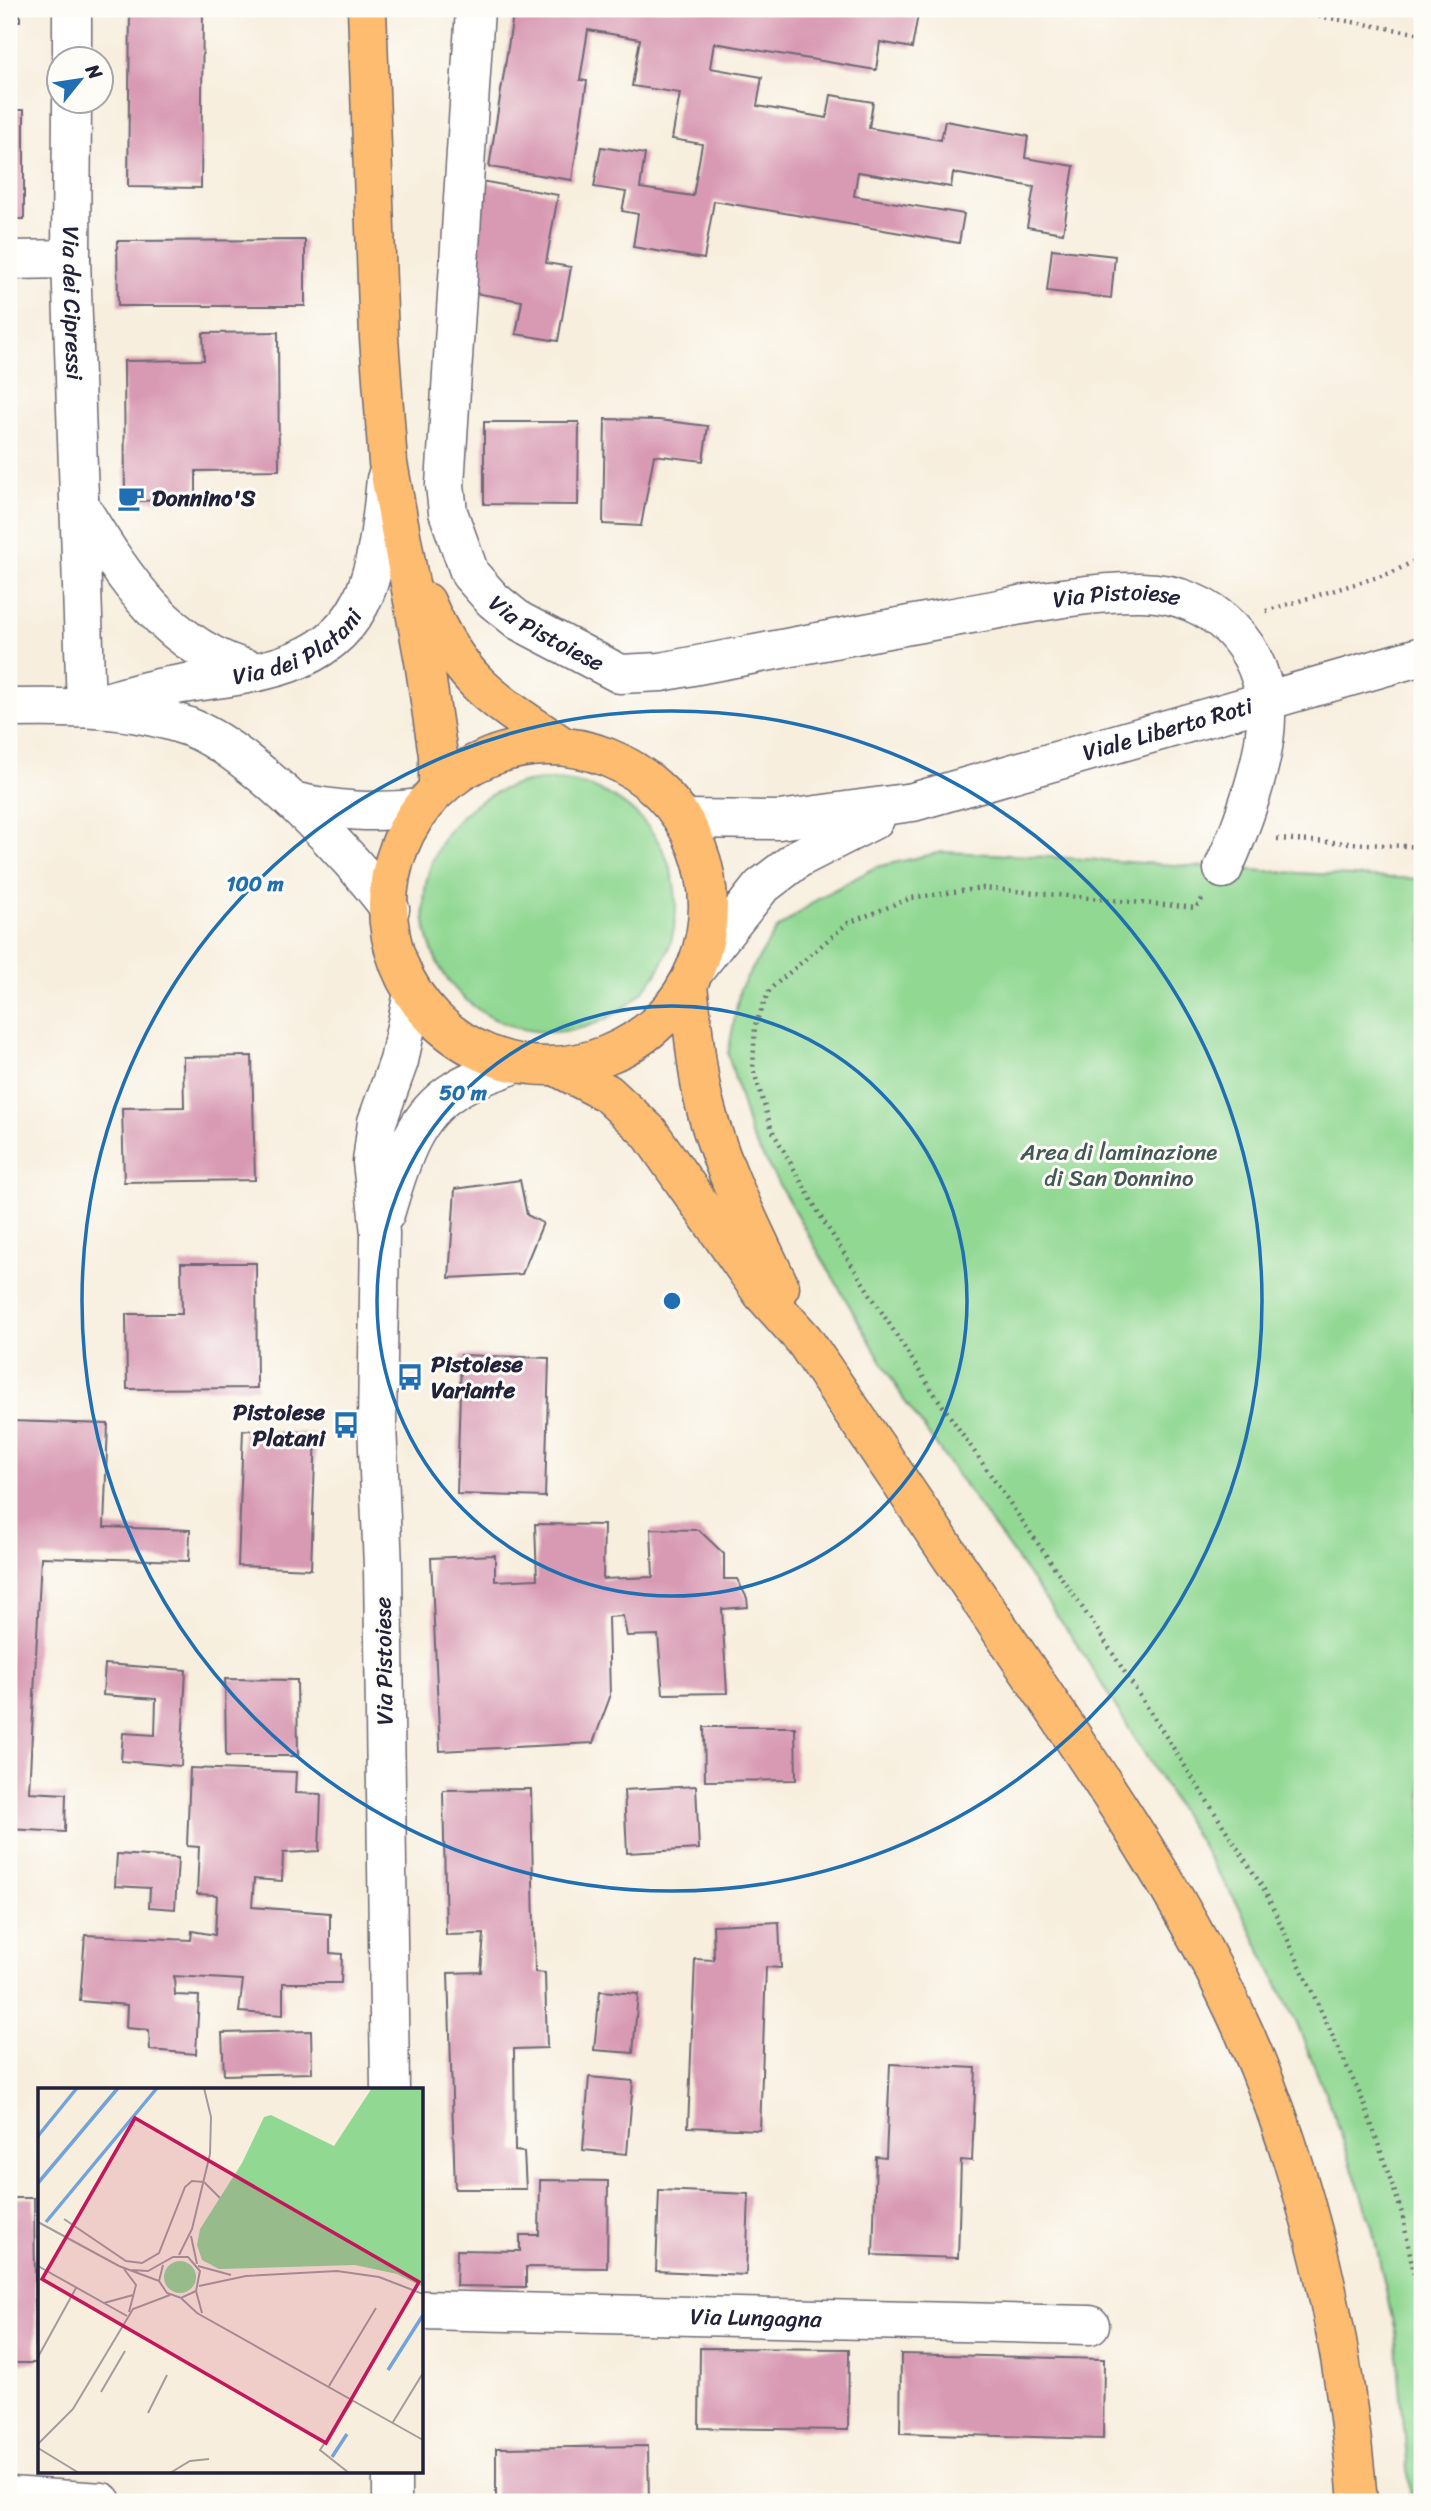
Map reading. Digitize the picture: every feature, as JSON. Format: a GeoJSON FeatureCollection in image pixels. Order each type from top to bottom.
{"type":"FeatureCollection","features":[{"type":"Feature","properties":{"kind":"main road","name":"Via Pistoiese"},"geometry":{"type":"LineString","coordinates":[[367,9],[379,338],[388,463],[408,564],[438,755],[429,797],[395,863],[390,909],[399,958],[412,993],[434,1020],[478,1052],[510,1066],[559,1068],[608,1053],[648,1032],[677,1003],[692,978],[706,919],[707,897],[695,842],[685,819],[662,791],[631,768],[587,749],[561,745],[521,747],[493,754],[470,764],[429,797]]}},
{"type":"Feature","properties":{"kind":"main road","name":"Via Pistoiese"},"geometry":{"type":"LineString","coordinates":[[408,564],[437,628],[461,668],[497,702],[561,745]]}},
{"type":"Feature","properties":{"kind":"main road"},"geometry":{"type":"LineString","coordinates":[[692,978],[698,1068],[711,1126],[734,1188],[804,1340]]}},
{"type":"Feature","properties":{"kind":"main road"},"geometry":{"type":"LineString","coordinates":[[559,1068],[607,1093],[649,1132],[762,1293],[804,1340],[1154,1860],[1219,1980],[1273,2105],[1310,2230],[1349,2417],[1358,2502]]}},
{"type":"Feature","properties":{"kind":"street"},"geometry":{"type":"LineString","coordinates":[[72,9],[72,46]]}},
{"type":"Feature","properties":{"kind":"street","name":"Via Pistoiese"},"geometry":{"type":"LineString","coordinates":[[475,9],[445,485],[448,512],[470,574],[493,600],[519,621],[620,674],[661,672],[864,632],[1052,601],[1142,592],[1182,599],[1207,609],[1229,623],[1246,644],[1266,702]]}},
{"type":"Feature","properties":{"kind":"street","name":"Via dei Cipressi"},"geometry":{"type":"LineString","coordinates":[[72,116],[71,259],[86,707]]}},
{"type":"Feature","properties":{"kind":"street"},"geometry":{"type":"LineString","coordinates":[[9,260],[71,259]]}},
{"type":"Feature","properties":{"kind":"street","name":"Via dei Platani"},"geometry":{"type":"LineString","coordinates":[[86,707],[167,686],[285,667],[321,649],[336,637],[357,610],[376,554],[388,463]]}},
{"type":"Feature","properties":{"kind":"street"},"geometry":{"type":"LineString","coordinates":[[79,505],[124,574],[190,645],[213,657],[260,672]]}},
{"type":"Feature","properties":{"kind":"street","name":"Viale Liberto Roti"},"geometry":{"type":"LineString","coordinates":[[685,819],[779,820],[913,802],[1422,656]]}},
{"type":"Feature","properties":{"kind":"street"},"geometry":{"type":"LineString","coordinates":[[1223,869],[1240,832],[1265,738],[1266,702]]}},
{"type":"Feature","properties":{"kind":"street","name":"Via dei Platani"},"geometry":{"type":"LineString","coordinates":[[9,708],[86,707],[154,717],[192,728],[229,750],[292,801],[364,873],[390,909]]}},
{"type":"Feature","properties":{"kind":"street","name":"Via dei Platani"},"geometry":{"type":"LineString","coordinates":[[292,801],[331,810],[370,813],[429,797]]}},
{"type":"Feature","properties":{"kind":"street","name":"Viale Liberto Roti"},"geometry":{"type":"LineString","coordinates":[[692,978],[749,899],[778,873],[829,840],[913,802]]}},
{"type":"Feature","properties":{"kind":"street","name":"Via Pistoiese"},"geometry":{"type":"LineString","coordinates":[[390,2088],[383,1567],[377,1413],[380,1233],[372,1162],[374,1139],[399,1061],[412,993]]}},
{"type":"Feature","properties":{"kind":"street","name":"Via Pistoiese"},"geometry":{"type":"LineString","coordinates":[[380,1233],[401,1161],[421,1123],[455,1090],[510,1066]]}},
{"type":"Feature","properties":{"kind":"street","name":"Via Lungagna"},"geometry":{"type":"LineString","coordinates":[[424,2310],[1090,2325]]}},
{"type":"Feature","properties":{"kind":"street"},"geometry":{"type":"LineString","coordinates":[[392,2502],[393,2472]]}},
{"type":"Feature","properties":{"kind":"street"},"geometry":{"type":"LineString","coordinates":[[9,2497],[102,2502]]}},
{"type":"Feature","properties":{"kind":"path"},"geometry":{"type":"LineString","coordinates":[[1277,9],[1422,34]]}},
{"type":"Feature","properties":{"kind":"path"},"geometry":{"type":"LineString","coordinates":[[1229,623],[1391,573],[1422,557]]}},
{"type":"Feature","properties":{"kind":"path"},"geometry":{"type":"LineString","coordinates":[[1240,832],[1285,841],[1422,847]]}},
{"type":"Feature","properties":{"kind":"path"},"geometry":{"type":"LineString","coordinates":[[1223,869],[1196,908],[983,888],[911,898],[848,923],[770,989],[755,1025],[753,1069],[772,1130],[821,1217],[927,1383],[1097,1629],[1265,1891],[1364,2104],[1402,2213],[1422,2315]]}},
{"type":"Feature","properties":{"kind":"green space"},"geometry":{"type":"Polygon","coordinates":[[[550,780],[575,783],[598,790],[620,801],[639,817],[655,836],[666,858],[673,881],[676,906],[673,931],[666,954],[655,976],[639,995],[620,1011],[598,1022],[575,1029],[550,1032],[525,1029],[502,1022],[480,1011],[461,995],[445,976],[434,954],[427,931],[424,906],[427,881],[434,858],[445,836],[461,817],[480,801],[502,790],[525,783],[550,780]]]}},
{"type":"Feature","properties":{"kind":"green space","name":"Area di laminazione di San Donnino"},"geometry":{"type":"Polygon","coordinates":[[[941,852],[1422,879],[1422,2502],[1411,2502],[1395,2332],[1372,2227],[1335,2117],[1297,2024],[1241,1910],[1077,1644],[904,1400],[751,1136],[728,1054],[740,989],[776,930],[819,898],[876,867],[941,852]]]}},
{"type":"Feature","properties":{"kind":"building"},"geometry":{"type":"Polygon","coordinates":[[[9,9],[20,9],[20,21],[9,21],[9,9]]]}},
{"type":"Feature","properties":{"kind":"building"},"geometry":{"type":"Polygon","coordinates":[[[130,9],[203,9],[201,188],[128,187],[130,9]]]}},
{"type":"Feature","properties":{"kind":"building"},"geometry":{"type":"Polygon","coordinates":[[[514,9],[919,9],[912,48],[880,42],[876,70],[714,43],[710,68],[762,77],[757,106],[827,118],[831,95],[873,102],[869,128],[941,140],[945,121],[1028,136],[1025,158],[1074,166],[1063,233],[1027,227],[1034,187],[953,173],[951,187],[858,172],[854,196],[964,214],[959,243],[714,201],[704,259],[633,247],[638,214],[622,211],[626,192],[594,187],[601,147],[645,154],[640,188],[693,196],[702,144],[672,139],[680,93],[632,86],[640,39],[588,30],[580,80],[587,81],[572,180],[489,167],[514,9]]]}},
{"type":"Feature","properties":{"kind":"building"},"geometry":{"type":"Polygon","coordinates":[[[9,55],[15,55],[15,90],[9,90],[9,55]]]}},
{"type":"Feature","properties":{"kind":"building"},"geometry":{"type":"Polygon","coordinates":[[[9,110],[24,110],[24,219],[9,219],[9,110]]]}},
{"type":"Feature","properties":{"kind":"building"},"geometry":{"type":"Polygon","coordinates":[[[481,181],[558,195],[546,263],[571,267],[558,341],[516,334],[522,301],[462,291],[481,181]]]}},
{"type":"Feature","properties":{"kind":"building"},"geometry":{"type":"Polygon","coordinates":[[[305,240],[305,306],[118,306],[117,241],[305,240]]]}},
{"type":"Feature","properties":{"kind":"building"},"geometry":{"type":"Polygon","coordinates":[[[1052,249],[1115,256],[1111,298],[1047,291],[1052,249]]]}},
{"type":"Feature","properties":{"kind":"building"},"geometry":{"type":"Polygon","coordinates":[[[9,323],[14,323],[14,395],[9,395],[9,323]]]}},
{"type":"Feature","properties":{"kind":"building"},"geometry":{"type":"Polygon","coordinates":[[[278,332],[279,470],[196,471],[196,500],[125,501],[124,361],[204,360],[203,333],[278,332]]]}},
{"type":"Feature","properties":{"kind":"building"},"geometry":{"type":"Polygon","coordinates":[[[605,419],[659,420],[708,426],[703,461],[654,455],[641,526],[603,524],[605,419]]]}},
{"type":"Feature","properties":{"kind":"building"},"geometry":{"type":"Polygon","coordinates":[[[484,422],[579,422],[578,505],[484,504],[484,422]]]}},
{"type":"Feature","properties":{"kind":"building"},"geometry":{"type":"Polygon","coordinates":[[[9,511],[13,511],[11,607],[9,607],[9,511]]]}},
{"type":"Feature","properties":{"kind":"building"},"geometry":{"type":"Polygon","coordinates":[[[252,1056],[255,1180],[124,1182],[122,1108],[184,1107],[183,1057],[252,1056]]]}},
{"type":"Feature","properties":{"kind":"building"},"geometry":{"type":"Polygon","coordinates":[[[520,1180],[527,1215],[543,1223],[522,1274],[449,1278],[455,1189],[520,1180]]]}},
{"type":"Feature","properties":{"kind":"building"},"geometry":{"type":"Polygon","coordinates":[[[181,1263],[256,1263],[257,1388],[127,1389],[126,1314],[182,1314],[181,1263]]]}},
{"type":"Feature","properties":{"kind":"building"},"geometry":{"type":"Polygon","coordinates":[[[461,1355],[549,1358],[545,1497],[457,1494],[461,1355]]]}},
{"type":"Feature","properties":{"kind":"building"},"geometry":{"type":"Polygon","coordinates":[[[9,1421],[108,1424],[104,1527],[190,1530],[189,1561],[41,1557],[29,1792],[66,1794],[65,1832],[9,1829],[9,1421]]]}},
{"type":"Feature","properties":{"kind":"building"},"geometry":{"type":"Polygon","coordinates":[[[243,1430],[316,1433],[311,1569],[238,1566],[243,1430]]]}},
{"type":"Feature","properties":{"kind":"building"},"geometry":{"type":"Polygon","coordinates":[[[535,1524],[604,1525],[603,1579],[653,1577],[651,1529],[699,1530],[724,1554],[724,1579],[737,1579],[747,1598],[748,1607],[722,1609],[727,1693],[663,1694],[658,1635],[627,1636],[623,1616],[608,1617],[610,1697],[593,1743],[440,1751],[431,1558],[495,1555],[495,1581],[537,1579],[535,1524]]]}},
{"type":"Feature","properties":{"kind":"building"},"geometry":{"type":"Polygon","coordinates":[[[105,1664],[186,1670],[181,1766],[121,1761],[123,1733],[155,1735],[156,1699],[103,1695],[105,1664]]]}},
{"type":"Feature","properties":{"kind":"building"},"geometry":{"type":"Polygon","coordinates":[[[225,1679],[297,1680],[298,1756],[226,1756],[225,1679]]]}},
{"type":"Feature","properties":{"kind":"building"},"geometry":{"type":"Polygon","coordinates":[[[704,1727],[795,1727],[796,1780],[705,1781],[704,1727]]]}},
{"type":"Feature","properties":{"kind":"building"},"geometry":{"type":"Polygon","coordinates":[[[190,1768],[296,1772],[295,1793],[321,1794],[319,1851],[283,1853],[282,1881],[254,1879],[252,1907],[330,1913],[330,1953],[342,1954],[341,1983],[283,1983],[283,2015],[239,2012],[243,1980],[174,1976],[175,1995],[199,1996],[196,2054],[150,2050],[149,2030],[126,2028],[127,2005],[80,2001],[85,1935],[191,1940],[192,1931],[215,1935],[217,1895],[197,1894],[199,1847],[187,1846],[190,1768]]]}},
{"type":"Feature","properties":{"kind":"building"},"geometry":{"type":"Polygon","coordinates":[[[696,1786],[699,1849],[627,1853],[624,1790],[696,1786]]]}},
{"type":"Feature","properties":{"kind":"building"},"geometry":{"type":"Polygon","coordinates":[[[531,1789],[535,1972],[545,1973],[547,2048],[514,2049],[515,2151],[524,2152],[526,2189],[455,2189],[448,1973],[481,1972],[484,1934],[446,1935],[443,1790],[531,1789]]]}},
{"type":"Feature","properties":{"kind":"building"},"geometry":{"type":"Polygon","coordinates":[[[117,1854],[178,1858],[175,1909],[149,1907],[150,1888],[115,1886],[117,1854]]]}},
{"type":"Feature","properties":{"kind":"building"},"geometry":{"type":"Polygon","coordinates":[[[779,1922],[781,1968],[766,1967],[760,2130],[688,2127],[695,1959],[714,1960],[713,1925],[779,1922]]]}},
{"type":"Feature","properties":{"kind":"building"},"geometry":{"type":"Polygon","coordinates":[[[600,1991],[638,1994],[633,2053],[594,2050],[600,1991]]]}},
{"type":"Feature","properties":{"kind":"building"},"geometry":{"type":"Polygon","coordinates":[[[311,2031],[312,2073],[224,2075],[222,2033],[311,2031]]]}},
{"type":"Feature","properties":{"kind":"building"},"geometry":{"type":"Polygon","coordinates":[[[890,2064],[976,2068],[972,2161],[961,2160],[958,2258],[873,2255],[876,2157],[886,2158],[890,2064]]]}},
{"type":"Feature","properties":{"kind":"building"},"geometry":{"type":"Polygon","coordinates":[[[589,2077],[633,2081],[627,2154],[583,2150],[589,2077]]]}},
{"type":"Feature","properties":{"kind":"building"},"geometry":{"type":"Polygon","coordinates":[[[540,2180],[608,2181],[607,2268],[526,2267],[526,2287],[456,2286],[457,2250],[520,2251],[520,2235],[539,2235],[540,2180]]]}},
{"type":"Feature","properties":{"kind":"building"},"geometry":{"type":"Polygon","coordinates":[[[659,2190],[749,2194],[746,2275],[656,2271],[659,2190]]]}},
{"type":"Feature","properties":{"kind":"building"},"geometry":{"type":"Polygon","coordinates":[[[9,2198],[34,2198],[36,2363],[9,2363],[9,2198]]]}},
{"type":"Feature","properties":{"kind":"building"},"geometry":{"type":"Polygon","coordinates":[[[700,2348],[849,2349],[848,2430],[699,2428],[700,2348]]]}},
{"type":"Feature","properties":{"kind":"building"},"geometry":{"type":"Polygon","coordinates":[[[901,2354],[1104,2359],[1103,2439],[900,2433],[901,2354]]]}},
{"type":"Feature","properties":{"kind":"building"},"geometry":{"type":"Polygon","coordinates":[[[648,2446],[649,2502],[496,2502],[496,2448],[648,2446]]]}},
{"type":"Feature","properties":{"kind":"place","name":"Donnino'S"},"geometry":{"type":"Point","coordinates":[131,498]}},
{"type":"Feature","properties":{"kind":"place","name":"Pistoiese Variante"},"geometry":{"type":"Point","coordinates":[410,1377]}},
{"type":"Feature","properties":{"kind":"place","name":"Pistoiese Platani"},"geometry":{"type":"Point","coordinates":[346,1425]}}]}
